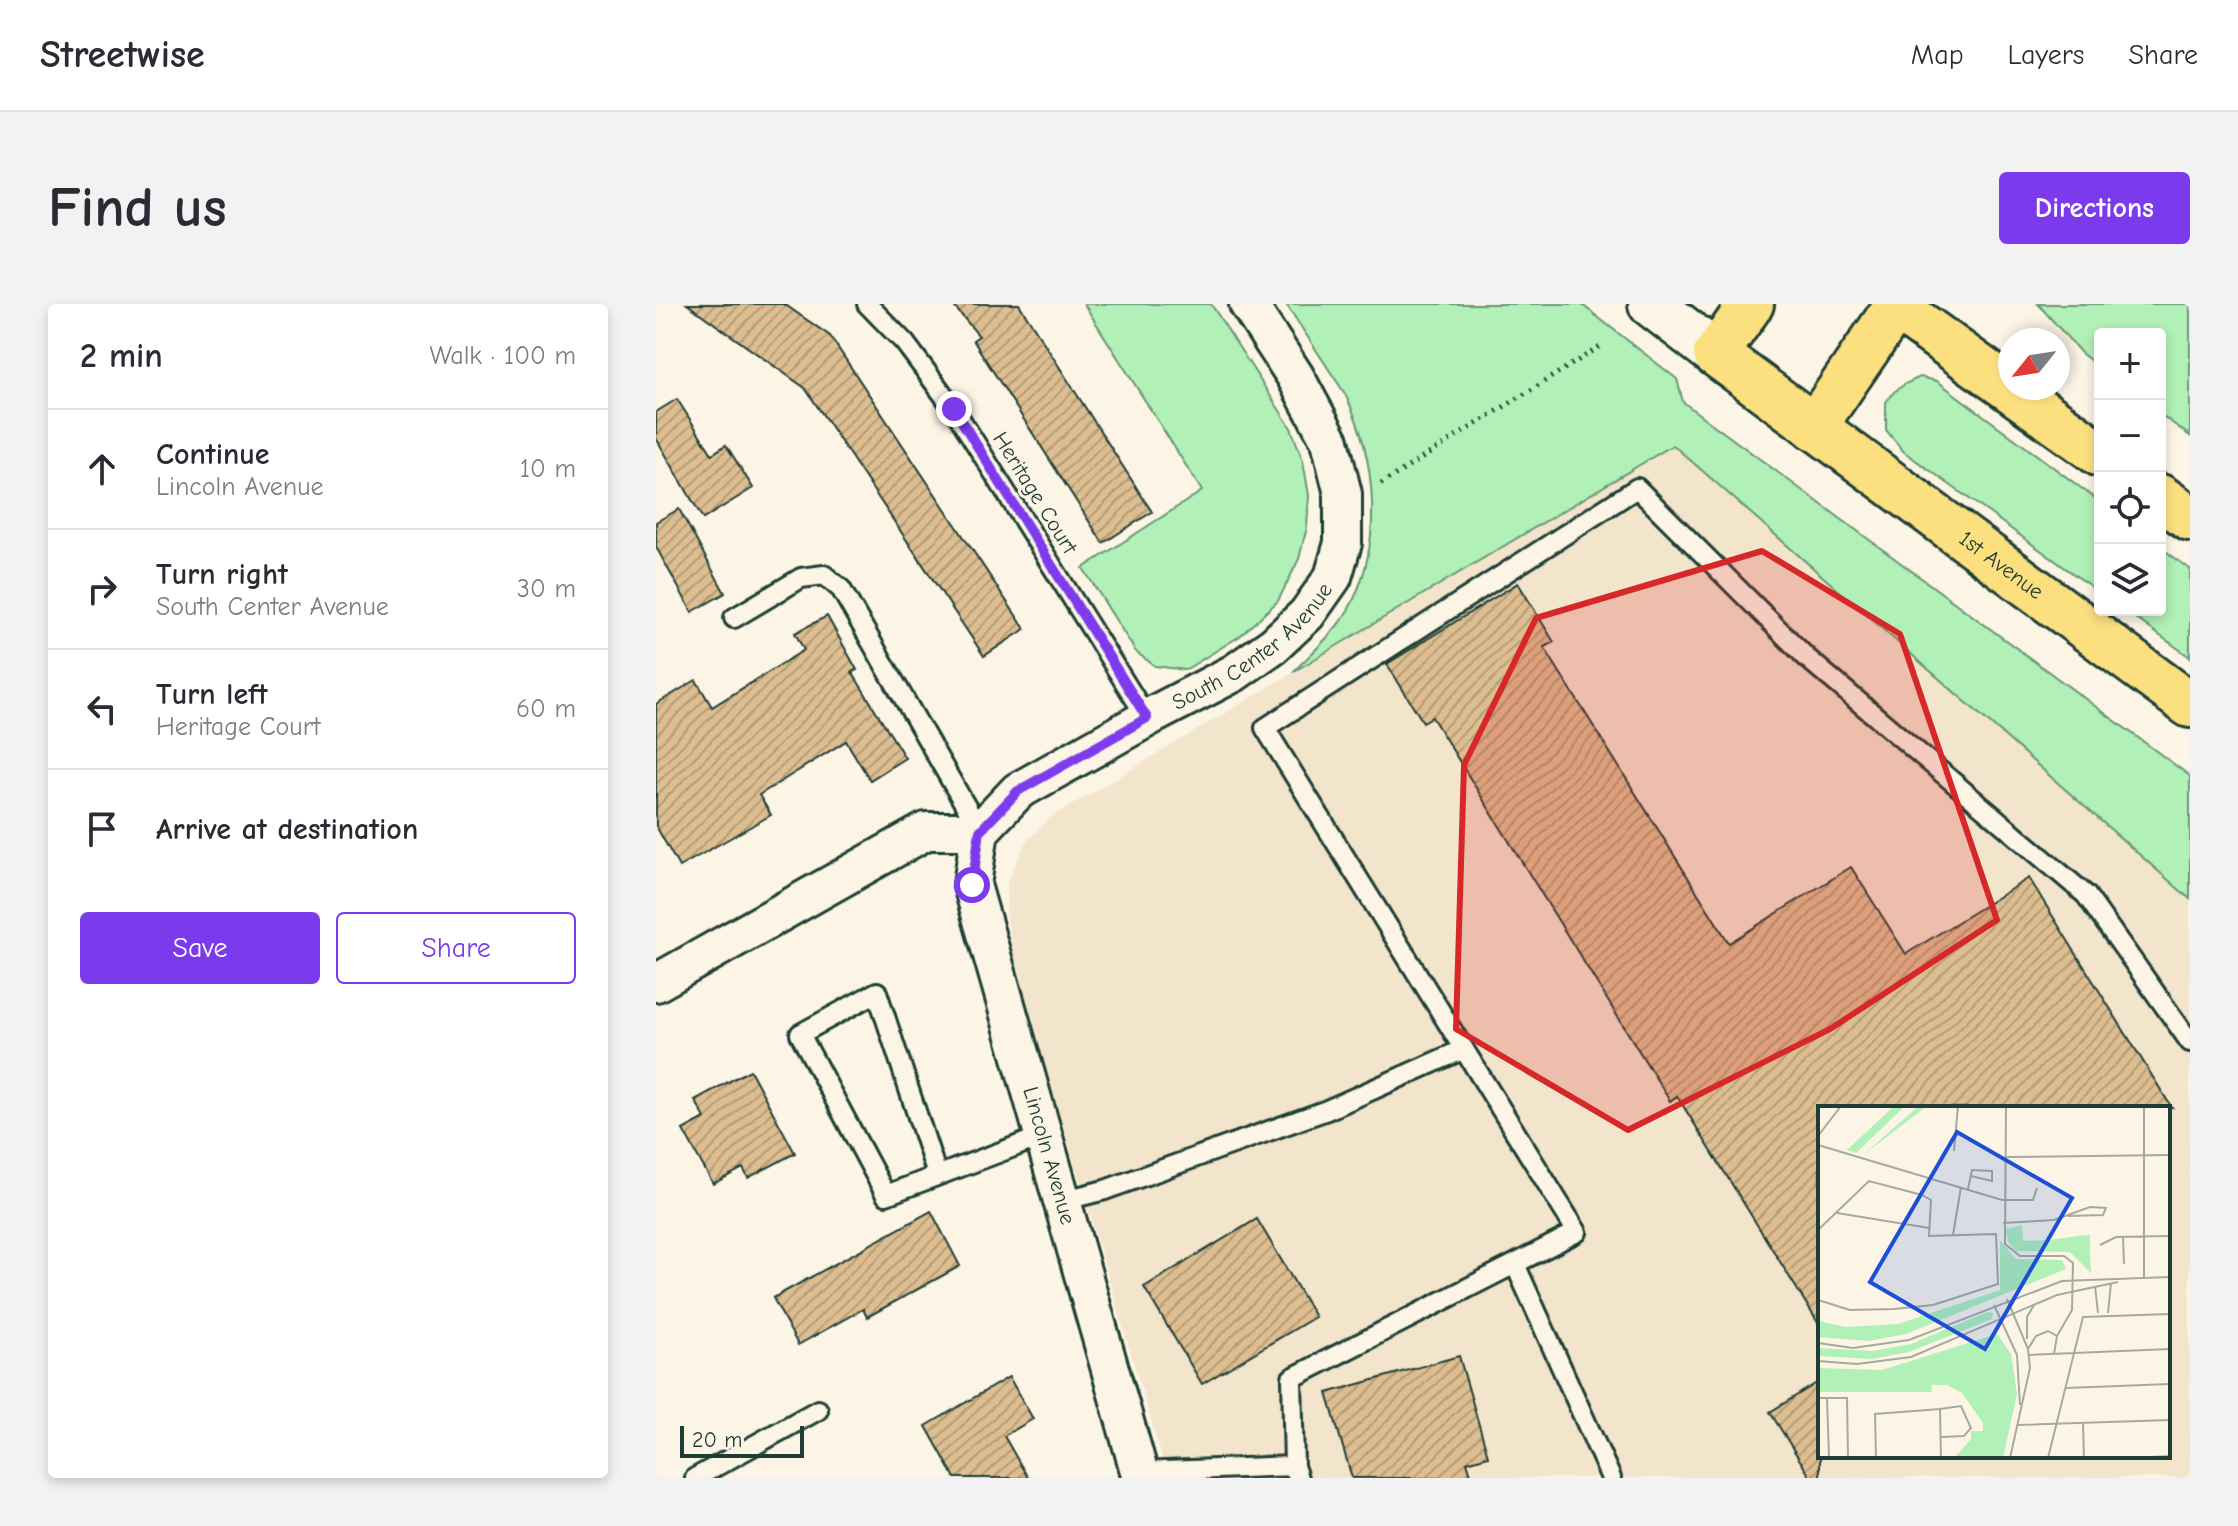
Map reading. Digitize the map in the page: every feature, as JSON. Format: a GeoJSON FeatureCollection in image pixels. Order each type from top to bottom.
{"type":"FeatureCollection","features":[{"type":"Feature","properties":{"kind":"main road"},"geometry":{"type":"LineString","coordinates":[[1651,304],[1716,354],[1751,304]]}},
{"type":"Feature","properties":{"kind":"main road"},"geometry":{"type":"LineString","coordinates":[[1814,427],[1895,305],[2094,450]]}},
{"type":"Feature","properties":{"kind":"main road","name":"1st Avenue"},"geometry":{"type":"LineString","coordinates":[[1716,354],[2190,705]]}},
{"type":"Feature","properties":{"kind":"main road"},"geometry":{"type":"LineString","coordinates":[[2166,501],[2190,518]]}},
{"type":"Feature","properties":{"kind":"street","name":"South Center Avenue"},"geometry":{"type":"LineString","coordinates":[[980,831],[1018,791],[1234,673],[1274,645],[1307,614],[1333,577],[1343,543],[1343,494],[1330,441],[1295,376],[1248,304]]}},
{"type":"Feature","properties":{"kind":"street"},"geometry":{"type":"LineString","coordinates":[[656,983],[926,831],[980,831]]}},
{"type":"Feature","properties":{"kind":"street","name":"Lincoln Avenue"},"geometry":{"type":"LineString","coordinates":[[980,831],[972,885],[1140,1475]]}},
{"type":"Feature","properties":{"kind":"lane","name":"Heritage Court"},"geometry":{"type":"LineString","coordinates":[[867,304],[905,343],[954,409],[1147,718]]}},
{"type":"Feature","properties":{"kind":"lane"},"geometry":{"type":"LineString","coordinates":[[1140,1475],[1296,1472],[1292,1378],[1577,1232],[1265,728],[1637,488],[1807,658],[2086,895],[2190,1042]]}},
{"type":"Feature","properties":{"kind":"lane"},"geometry":{"type":"LineString","coordinates":[[734,618],[801,578],[824,575],[841,589],[980,831]]}},
{"type":"Feature","properties":{"kind":"lane"},"geometry":{"type":"LineString","coordinates":[[937,1175],[877,992],[800,1034],[886,1195],[1043,1136]]}},
{"type":"Feature","properties":{"kind":"lane"},"geometry":{"type":"LineString","coordinates":[[1061,1201],[1105,1190],[1327,1110],[1464,1049]]}},
{"type":"Feature","properties":{"kind":"lane"},"geometry":{"type":"LineString","coordinates":[[1515,1264],[1611,1478]]}},
{"type":"Feature","properties":{"kind":"lane"},"geometry":{"type":"LineString","coordinates":[[695,1478],[818,1410]]}},
{"type":"Feature","properties":{"kind":"path"},"geometry":{"type":"LineString","coordinates":[[1373,489],[1604,344]]}},
{"type":"Feature","properties":{"kind":"highlighted area"},"geometry":{"type":"Polygon","coordinates":[[[1762,551],[1900,634],[1997,920],[1830,1029],[1628,1130],[1456,1029],[1464,765],[1536,618],[1762,551]]]}},
{"type":"Feature","properties":{"kind":"shaded area"},"geometry":{"type":"Polygon","coordinates":[[[1673,445],[2190,899],[2190,1478],[1168,1478],[1016,967],[1006,916],[1007,882],[1027,841],[1050,818],[1673,445]]]}},
{"type":"Feature","properties":{"kind":"green space"},"geometry":{"type":"Polygon","coordinates":[[[1084,304],[1211,304],[1291,428],[1303,461],[1309,495],[1307,527],[1299,559],[1278,601],[1240,636],[1185,670],[1155,666],[1136,652],[1083,568],[1202,491],[1084,304]]]}},
{"type":"Feature","properties":{"kind":"green space"},"geometry":{"type":"Polygon","coordinates":[[[1286,304],[1581,304],[1677,379],[1683,402],[2190,776],[2190,899],[1673,445],[1293,672],[1333,631],[1352,603],[1368,553],[1372,499],[1364,446],[1346,396],[1286,304]]]}},
{"type":"Feature","properties":{"kind":"green space"},"geometry":{"type":"Polygon","coordinates":[[[2038,304],[2190,304],[2190,436],[2166,418],[2166,328],[2094,328],[2094,363],[2070,340],[2070,328],[2059,328],[2038,304]]]}},
{"type":"Feature","properties":{"kind":"green space"},"geometry":{"type":"Polygon","coordinates":[[[1920,377],[1937,381],[2094,498],[2094,589],[1903,451],[1886,430],[1886,402],[1905,384],[1920,377]]]}},
{"type":"Feature","properties":{"kind":"green space"},"geometry":{"type":"Polygon","coordinates":[[[2166,551],[2190,569],[2190,657],[2132,616],[2166,616],[2166,551]]]}},
{"type":"Feature","properties":{"kind":"building"},"geometry":{"type":"Polygon","coordinates":[[[687,304],[784,304],[830,336],[1025,629],[984,656],[805,388],[687,304]]]}},
{"type":"Feature","properties":{"kind":"building"},"geometry":{"type":"Polygon","coordinates":[[[952,304],[1019,304],[1152,512],[1103,543],[973,340],[979,336],[952,304]]]}},
{"type":"Feature","properties":{"kind":"building"},"geometry":{"type":"Polygon","coordinates":[[[677,399],[712,454],[726,445],[753,488],[703,519],[656,438],[656,412],[677,399]]]}},
{"type":"Feature","properties":{"kind":"building"},"geometry":{"type":"Polygon","coordinates":[[[679,509],[725,593],[692,612],[656,547],[656,522],[679,509]]]}},
{"type":"Feature","properties":{"kind":"building"},"geometry":{"type":"Polygon","coordinates":[[[1518,583],[1554,642],[1544,647],[1729,943],[1851,867],[1906,954],[2029,878],[2172,1108],[1818,1106],[1818,1323],[1677,1096],[1670,1101],[1432,717],[1423,722],[1387,664],[1518,583]]]}},
{"type":"Feature","properties":{"kind":"building"},"geometry":{"type":"Polygon","coordinates":[[[827,616],[857,670],[852,672],[905,758],[870,780],[846,741],[759,795],[771,815],[679,867],[656,826],[656,704],[696,680],[712,707],[804,650],[795,633],[827,616]]]}},
{"type":"Feature","properties":{"kind":"building"},"geometry":{"type":"Polygon","coordinates":[[[750,1070],[795,1153],[748,1178],[743,1168],[713,1184],[683,1130],[705,1118],[695,1100],[750,1070]]]}},
{"type":"Feature","properties":{"kind":"building"},"geometry":{"type":"Polygon","coordinates":[[[931,1211],[960,1266],[867,1317],[863,1309],[798,1345],[773,1298],[931,1211]]]}},
{"type":"Feature","properties":{"kind":"building"},"geometry":{"type":"Polygon","coordinates":[[[1257,1219],[1315,1317],[1202,1384],[1144,1287],[1257,1219]]]}},
{"type":"Feature","properties":{"kind":"building"},"geometry":{"type":"Polygon","coordinates":[[[1459,1356],[1488,1456],[1467,1462],[1472,1478],[1352,1478],[1327,1393],[1459,1356]]]}},
{"type":"Feature","properties":{"kind":"building"},"geometry":{"type":"Polygon","coordinates":[[[1009,1377],[1033,1419],[1004,1436],[1028,1478],[955,1478],[926,1426],[1009,1377]]]}},
{"type":"Feature","properties":{"kind":"building"},"geometry":{"type":"Polygon","coordinates":[[[1818,1382],[1820,1478],[1811,1478],[1770,1412],[1818,1382]]]}},
{"type":"Feature","properties":{"kind":"route"},"geometry":{"type":"LineString","coordinates":[[954,409],[1147,718],[1018,791],[980,831],[972,885]]}}]}
